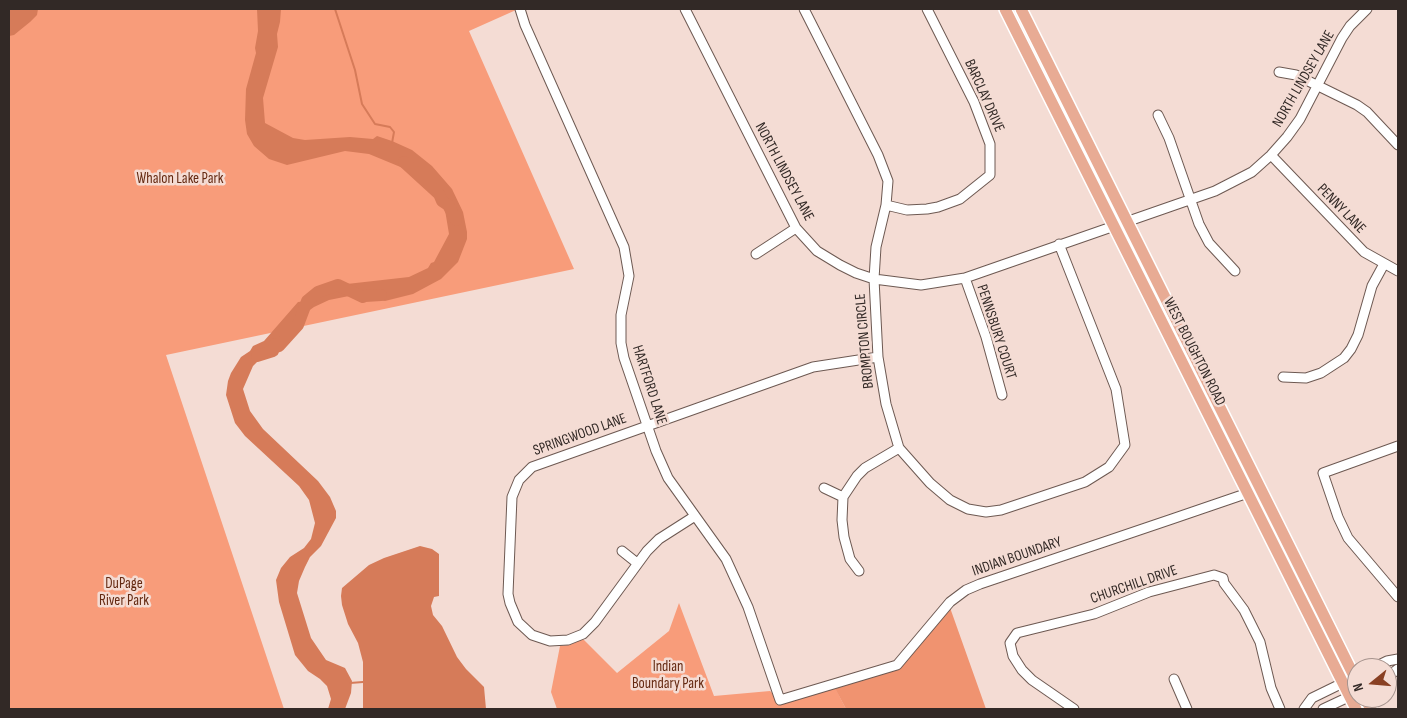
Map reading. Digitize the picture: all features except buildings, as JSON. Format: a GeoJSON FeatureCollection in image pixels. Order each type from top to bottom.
{"type":"FeatureCollection","features":[{"type":"Feature","properties":{"kind":"main road","name":"WEST BOUGHTON ROAD"},"geometry":{"type":"LineString","coordinates":[[1005,9],[1299,598],[1347,687]]}},
{"type":"Feature","properties":{"kind":"main road","name":"WEST BOUGHTON ROAD"},"geometry":{"type":"LineString","coordinates":[[1021,9],[1347,660]]}},
{"type":"Feature","properties":{"kind":"street","name":"HARTFORD LANE"},"geometry":{"type":"LineString","coordinates":[[520,9],[554,91],[624,246],[629,276],[622,315],[621,344],[624,358],[661,465],[726,559],[748,606],[780,700]]}},
{"type":"Feature","properties":{"kind":"street","name":"NORTH LINDSEY LANE"},"geometry":{"type":"LineString","coordinates":[[685,9],[796,228],[817,251],[840,265],[874,279],[921,285],[964,278],[1215,191],[1252,172],[1271,155],[1300,119],[1350,26],[1367,9]]}},
{"type":"Feature","properties":{"kind":"street","name":"BROMPTON CIRCLE"},"geometry":{"type":"LineString","coordinates":[[804,9],[884,168],[888,181],[886,205],[876,248],[874,279],[878,357],[886,404],[900,448],[930,483],[950,500],[968,509],[986,512],[1001,510],[1084,482],[1109,467],[1125,445],[1116,389],[1060,244]]}},
{"type":"Feature","properties":{"kind":"street","name":"BARCLAY DRIVE"},"geometry":{"type":"LineString","coordinates":[[886,205],[913,210],[944,205],[967,195],[990,175],[990,144],[984,127],[974,102],[927,9]]}},
{"type":"Feature","properties":{"kind":"street"},"geometry":{"type":"LineString","coordinates":[[1279,72],[1296,75],[1362,108],[1398,146]]}},
{"type":"Feature","properties":{"kind":"street"},"geometry":{"type":"LineString","coordinates":[[1158,115],[1170,138],[1190,200],[1209,243],[1235,272]]}},
{"type":"Feature","properties":{"kind":"street","name":"PENNY LANE"},"geometry":{"type":"LineString","coordinates":[[1271,155],[1358,247],[1368,255],[1398,271]]}},
{"type":"Feature","properties":{"kind":"street"},"geometry":{"type":"LineString","coordinates":[[756,254],[796,228]]}},
{"type":"Feature","properties":{"kind":"street"},"geometry":{"type":"LineString","coordinates":[[1283,377],[1306,378],[1333,367],[1344,358],[1358,335],[1372,286],[1384,264]]}},
{"type":"Feature","properties":{"kind":"street","name":"PENNSBURY COURT"},"geometry":{"type":"LineString","coordinates":[[964,278],[986,337],[1002,395]]}},
{"type":"Feature","properties":{"kind":"street","name":"SPRINGWOOD LANE"},"geometry":{"type":"LineString","coordinates":[[695,516],[660,539],[637,563],[589,630],[575,638],[558,642],[541,639],[525,629],[513,613],[508,594],[512,497],[519,480],[532,467],[541,462],[813,367],[878,357]]}},
{"type":"Feature","properties":{"kind":"street"},"geometry":{"type":"LineString","coordinates":[[1398,446],[1324,473],[1338,517],[1348,538],[1398,598]]}},
{"type":"Feature","properties":{"kind":"street"},"geometry":{"type":"LineString","coordinates":[[859,571],[850,559],[844,537],[842,520],[843,497],[857,476],[866,468],[900,448]]}},
{"type":"Feature","properties":{"kind":"street","name":"INDIAN BOUNDARY"},"geometry":{"type":"LineString","coordinates":[[780,700],[897,665],[950,602],[966,590],[1248,493],[1260,487]]}},
{"type":"Feature","properties":{"kind":"street"},"geometry":{"type":"LineString","coordinates":[[824,488],[843,497]]}},
{"type":"Feature","properties":{"kind":"street"},"geometry":{"type":"LineString","coordinates":[[622,551],[637,563]]}},
{"type":"Feature","properties":{"kind":"street","name":"CHURCHILL DRIVE"},"geometry":{"type":"LineString","coordinates":[[1074,709],[1032,680],[1022,670],[1013,656],[1010,643],[1017,633],[1094,614],[1148,592],[1214,575],[1223,578],[1224,583],[1244,610],[1260,642],[1271,688],[1280,709]]}},
{"type":"Feature","properties":{"kind":"street"},"geometry":{"type":"LineString","coordinates":[[1174,679],[1187,709]]}},
{"type":"Feature","properties":{"kind":"street"},"geometry":{"type":"LineString","coordinates":[[1304,709],[1312,698],[1347,681]]}},
{"type":"Feature","properties":{"kind":"street"},"geometry":{"type":"LineString","coordinates":[[1323,709],[1347,698]]}},
{"type":"Feature","properties":{"kind":"green space","name":"Whalon Lake Park"},"geometry":{"type":"Polygon","coordinates":[[[9,9],[516,10],[469,31],[574,269],[166,355],[284,709],[9,709],[9,9]]]}},
{"type":"Feature","properties":{"kind":"green space","name":"Indian Boundary Park"},"geometry":{"type":"Polygon","coordinates":[[[679,603],[714,696],[770,691],[780,700],[833,684],[846,709],[557,709],[551,692],[560,646],[569,645],[583,639],[617,673],[669,631],[679,603]]]}},
{"type":"Feature","properties":{"kind":"shaded area"},"geometry":{"type":"Polygon","coordinates":[[[9,9],[38,9],[37,15],[30,22],[14,35],[9,36],[9,9]]]}},
{"type":"Feature","properties":{"kind":"shaded area"},"geometry":{"type":"Polygon","coordinates":[[[257,9],[281,9],[277,34],[278,47],[263,98],[265,123],[293,138],[305,140],[350,137],[373,139],[377,136],[412,150],[432,166],[452,189],[463,212],[467,232],[467,239],[458,262],[441,279],[413,294],[385,301],[365,296],[349,296],[329,300],[314,307],[307,312],[279,346],[275,344],[273,351],[262,357],[253,366],[243,389],[250,411],[263,429],[318,481],[330,497],[336,511],[336,518],[321,546],[310,557],[305,567],[299,581],[297,593],[311,638],[326,660],[345,668],[352,681],[351,693],[345,709],[328,709],[331,699],[327,686],[308,671],[295,655],[279,602],[276,580],[281,568],[290,557],[304,548],[311,539],[315,523],[309,500],[299,486],[245,436],[235,423],[226,395],[228,381],[241,357],[250,351],[253,346],[264,341],[298,302],[307,301],[318,292],[338,285],[409,277],[428,268],[434,262],[449,234],[445,210],[448,205],[442,201],[439,194],[415,173],[369,154],[345,151],[287,165],[269,159],[254,146],[247,134],[245,120],[246,89],[256,53],[257,9]]]}},
{"type":"Feature","properties":{"kind":"shaded area"},"geometry":{"type":"Polygon","coordinates":[[[420,546],[432,549],[439,554],[439,596],[434,597],[431,606],[433,615],[442,626],[457,657],[484,687],[486,709],[363,709],[363,662],[358,643],[348,624],[342,605],[342,588],[369,565],[420,546]]]}},
{"type":"Feature","properties":{"kind":"shaded area"},"geometry":{"type":"Polygon","coordinates":[[[948,602],[986,709],[846,709],[831,681],[895,661],[948,602]]]}},
{"type":"Feature","properties":{"kind":"waterway"},"geometry":{"type":"LineString","coordinates":[[335,9],[355,70],[362,104],[375,124],[390,127],[394,132],[392,143]]}},
{"type":"Feature","properties":{"kind":"waterway"},"geometry":{"type":"LineString","coordinates":[[404,162],[439,194],[442,201],[448,205],[456,220]]}},
{"type":"Feature","properties":{"kind":"waterway"},"geometry":{"type":"LineString","coordinates":[[257,356],[273,351],[275,344],[279,346],[298,325],[307,301],[318,292],[338,285],[363,297],[381,295]]}},
{"type":"Feature","properties":{"kind":"waterway"},"geometry":{"type":"LineString","coordinates":[[350,683],[363,682]]}},
{"type":"Feature","properties":{"kind":"park label","name":"DuPage River Park"},"geometry":{"type":"Point","coordinates":[124,592]}}]}
